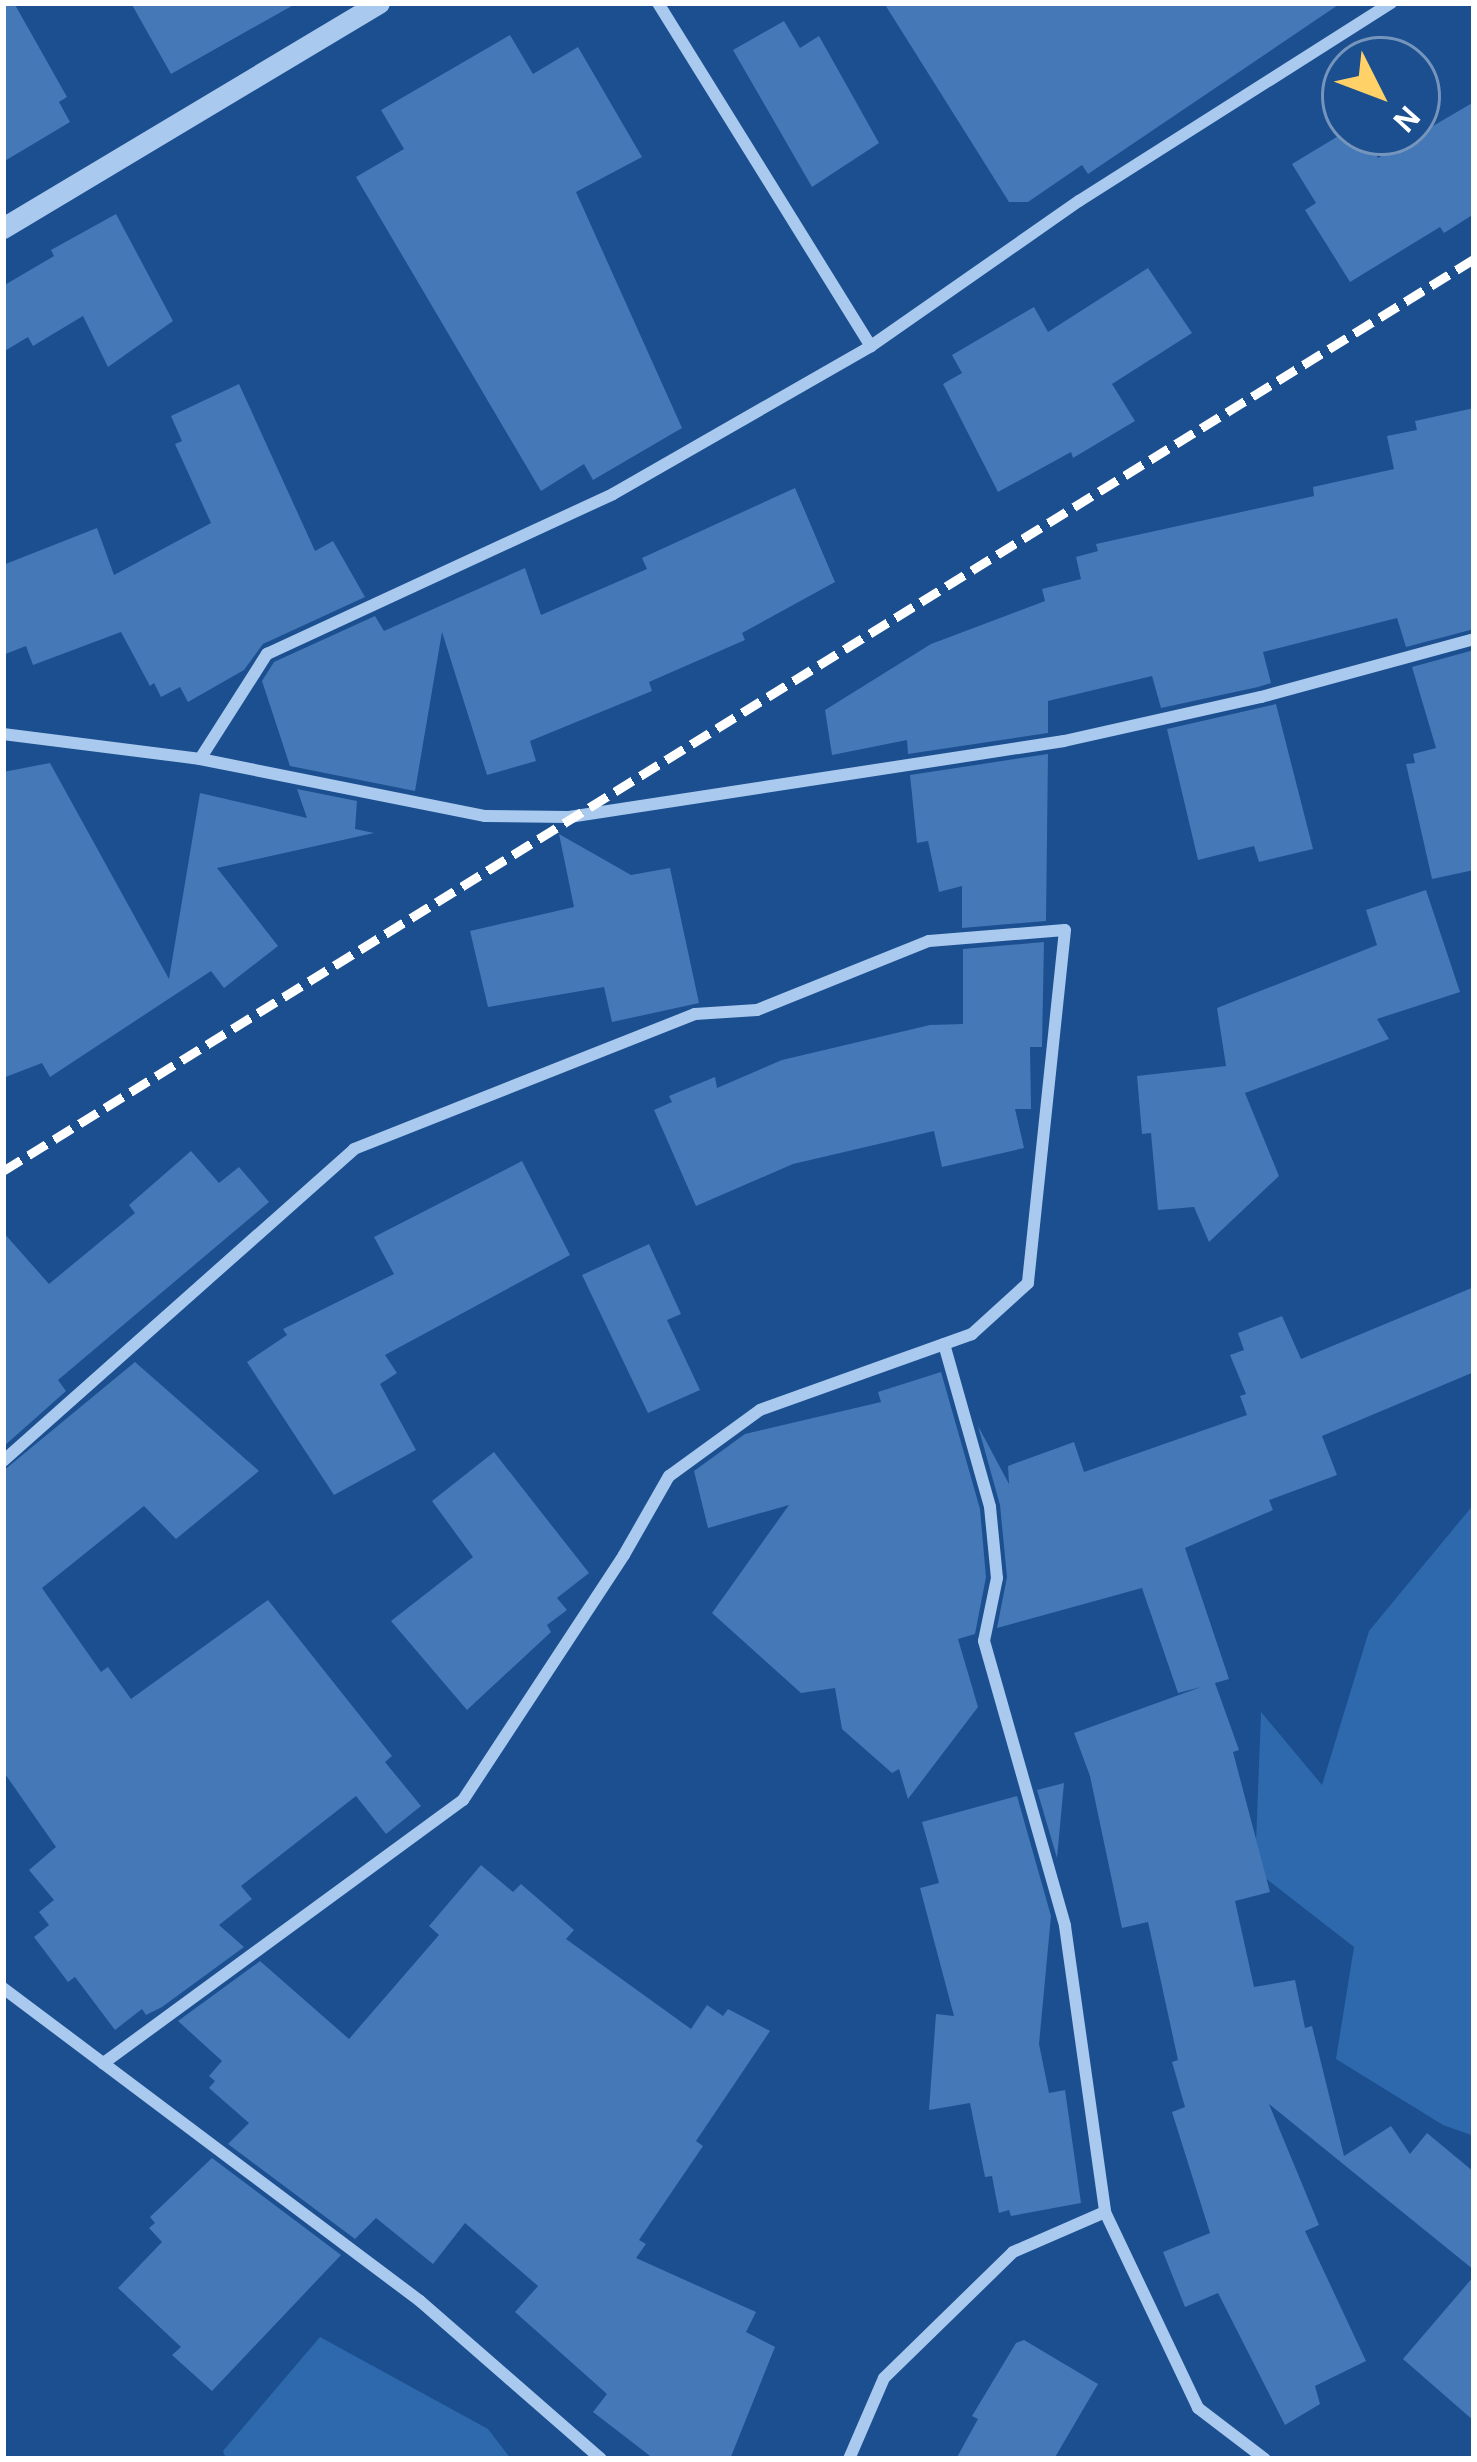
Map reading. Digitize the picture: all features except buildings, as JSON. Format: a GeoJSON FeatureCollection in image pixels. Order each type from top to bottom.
{"type":"FeatureCollection","features":[{"type":"Feature","properties":{"kind":"street"},"geometry":{"type":"LineString","coordinates":[[3,228],[379,3]]}},
{"type":"Feature","properties":{"kind":"street"},"geometry":{"type":"LineString","coordinates":[[658,3],[871,346]]}},
{"type":"Feature","properties":{"kind":"street"},"geometry":{"type":"LineString","coordinates":[[200,759],[267,655],[614,494],[871,346],[1079,201],[1391,3]]}},
{"type":"Feature","properties":{"kind":"street"},"geometry":{"type":"LineString","coordinates":[[3,734],[200,759],[485,817],[569,817],[1064,741],[1261,697],[1474,639]]}},
{"type":"Feature","properties":{"kind":"street"},"geometry":{"type":"LineString","coordinates":[[3,1461],[353,1149],[695,1014],[757,1010],[929,941],[1065,930],[1028,1282],[972,1334],[760,1410],[669,1476],[624,1555],[463,1800],[103,2063]]}},
{"type":"Feature","properties":{"kind":"street"},"geometry":{"type":"LineString","coordinates":[[944,1344],[990,1507],[997,1578],[984,1641],[1065,1926],[1105,2212],[1198,2408],[1265,2459]]}},
{"type":"Feature","properties":{"kind":"street"},"geometry":{"type":"LineString","coordinates":[[3,1988],[421,2300],[601,2459]]}},
{"type":"Feature","properties":{"kind":"street"},"geometry":{"type":"LineString","coordinates":[[849,2459],[884,2378],[1013,2252],[1105,2212]]}},
{"type":"Feature","properties":{"kind":"shaded area"},"geometry":{"type":"Polygon","coordinates":[[[1474,1504],[1474,2136],[1443,2125],[1336,2059],[1354,1947],[1255,1870],[1261,1712],[1322,1785],[1369,1631],[1474,1504]]]}},
{"type":"Feature","properties":{"kind":"shaded area"},"geometry":{"type":"Polygon","coordinates":[[[320,2337],[488,2429],[511,2459],[226,2459],[223,2451],[320,2337]]]}},
{"type":"Feature","properties":{"kind":"railway"},"geometry":{"type":"LineString","coordinates":[[3,1171],[1474,259]]}}]}
